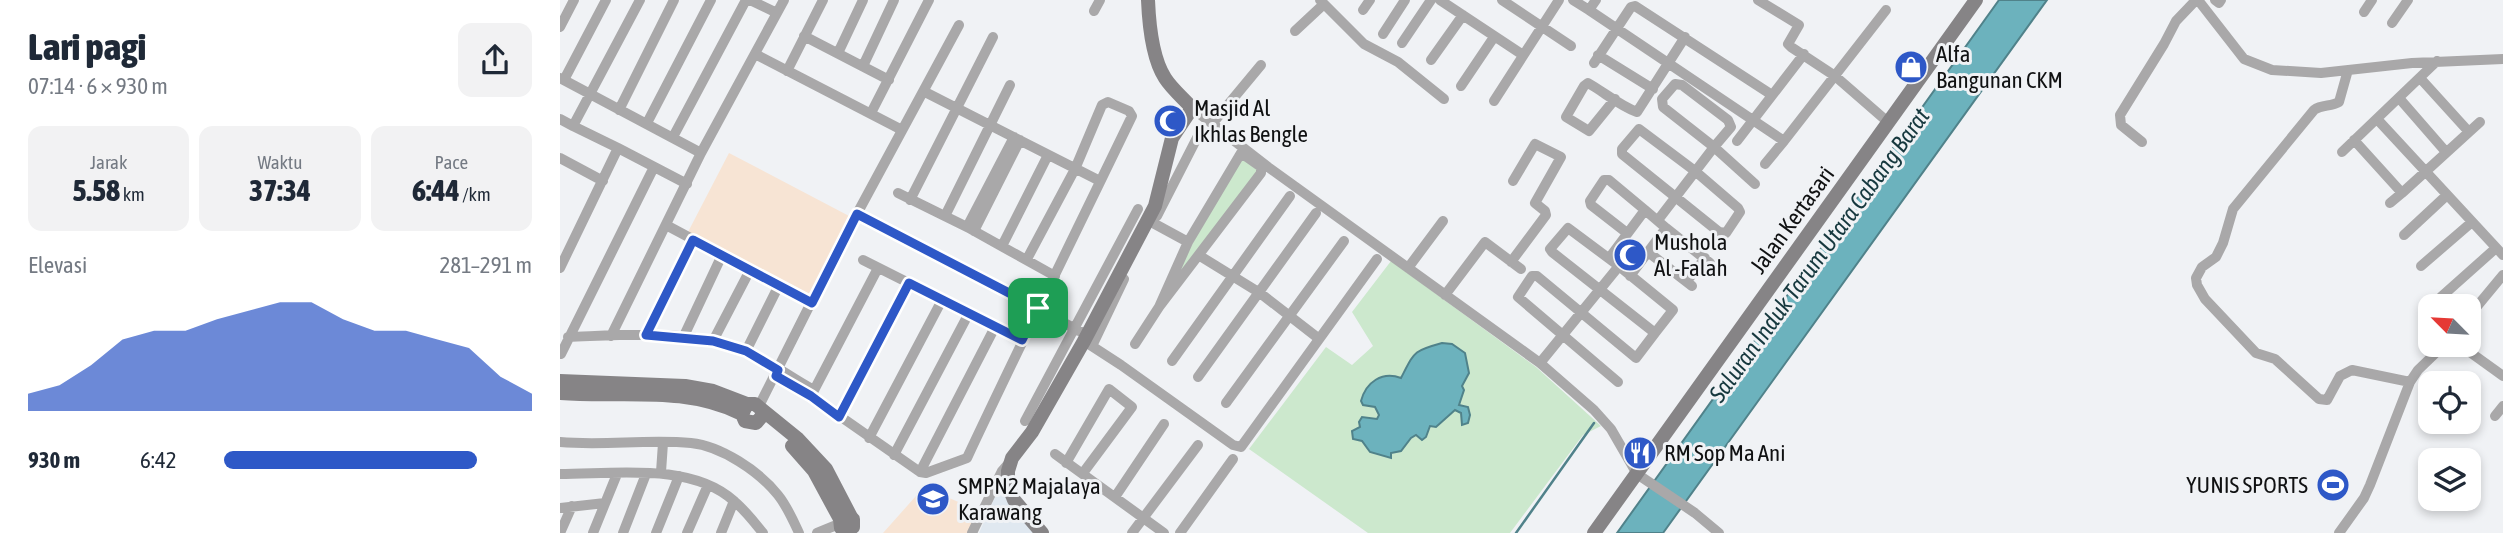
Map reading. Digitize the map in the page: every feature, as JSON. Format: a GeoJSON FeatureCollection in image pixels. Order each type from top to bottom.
{"type":"FeatureCollection","features":[{"type":"Feature","properties":{"kind":"street"},"geometry":{"type":"LineString","coordinates":[[560,27],[573,0]]}},
{"type":"Feature","properties":{"kind":"street"},"geometry":{"type":"LineString","coordinates":[[606,0],[562,79],[701,153]]}},
{"type":"Feature","properties":{"kind":"street"},"geometry":{"type":"LineString","coordinates":[[573,126],[640,0]]}},
{"type":"Feature","properties":{"kind":"street"},"geometry":{"type":"LineString","coordinates":[[619,110],[674,0]]}},
{"type":"Feature","properties":{"kind":"street"},"geometry":{"type":"LineString","coordinates":[[647,123],[711,0]]}},
{"type":"Feature","properties":{"kind":"street"},"geometry":{"type":"LineString","coordinates":[[673,137],[748,0],[777,13]]}},
{"type":"Feature","properties":{"kind":"street"},"geometry":{"type":"LineString","coordinates":[[611,336],[701,153],[784,0]]}},
{"type":"Feature","properties":{"kind":"street"},"geometry":{"type":"LineString","coordinates":[[787,71],[823,0]]}},
{"type":"Feature","properties":{"kind":"street"},"geometry":{"type":"LineString","coordinates":[[838,53],[863,0]]}},
{"type":"Feature","properties":{"kind":"street"},"geometry":{"type":"LineString","coordinates":[[863,66],[894,0]]}},
{"type":"Feature","properties":{"kind":"street"},"geometry":{"type":"LineString","coordinates":[[871,113],[929,0]]}},
{"type":"Feature","properties":{"kind":"street"},"geometry":{"type":"LineString","coordinates":[[1094,11],[1100,0]]}},
{"type":"Feature","properties":{"kind":"street"},"geometry":{"type":"LineString","coordinates":[[1148,0],[1156,57],[1161,70],[1192,108],[1540,363],[1594,410],[1611,429],[1637,474],[1714,528]]}},
{"type":"Feature","properties":{"kind":"street"},"geometry":{"type":"LineString","coordinates":[[1363,10],[1370,0]]}},
{"type":"Feature","properties":{"kind":"street"},"geometry":{"type":"LineString","coordinates":[[1383,34],[1405,0]]}},
{"type":"Feature","properties":{"kind":"street"},"geometry":{"type":"LineString","coordinates":[[1402,43],[1431,0]]}},
{"type":"Feature","properties":{"kind":"street"},"geometry":{"type":"LineString","coordinates":[[1440,0],[1523,55]]}},
{"type":"Feature","properties":{"kind":"street"},"geometry":{"type":"LineString","coordinates":[[1502,0],[1571,46]]}},
{"type":"Feature","properties":{"kind":"street"},"geometry":{"type":"LineString","coordinates":[[1494,101],[1559,0]]}},
{"type":"Feature","properties":{"kind":"street"},"geometry":{"type":"LineString","coordinates":[[1573,0],[1784,141]]}},
{"type":"Feature","properties":{"kind":"street"},"geometry":{"type":"LineString","coordinates":[[1589,10],[1596,0]]}},
{"type":"Feature","properties":{"kind":"street"},"geometry":{"type":"LineString","coordinates":[[1758,0],[1799,25],[1788,44],[1835,76],[1889,123]]}},
{"type":"Feature","properties":{"kind":"street","name":"Jalan Kertasari"},"geometry":{"type":"LineString","coordinates":[[1594,533],[1976,0]]}},
{"type":"Feature","properties":{"kind":"street"},"geometry":{"type":"LineString","coordinates":[[2142,142],[2121,125],[2120,116],[2176,21],[2197,0],[2244,59],[2286,72],[2321,73],[2438,61],[2503,59]]}},
{"type":"Feature","properties":{"kind":"street"},"geometry":{"type":"LineString","coordinates":[[2215,0],[2219,3],[2221,0]]}},
{"type":"Feature","properties":{"kind":"street"},"geometry":{"type":"LineString","coordinates":[[2364,12],[2372,0]]}},
{"type":"Feature","properties":{"kind":"street"},"geometry":{"type":"LineString","coordinates":[[2392,23],[2408,0]]}},
{"type":"Feature","properties":{"kind":"street"},"geometry":{"type":"LineString","coordinates":[[1295,31],[1322,2],[1364,44],[1398,62],[1444,99]]}},
{"type":"Feature","properties":{"kind":"street"},"geometry":{"type":"LineString","coordinates":[[1653,89],[1596,59],[1630,8],[1635,6],[1772,95]]}},
{"type":"Feature","properties":{"kind":"street"},"geometry":{"type":"LineString","coordinates":[[1765,164],[1886,10]]}},
{"type":"Feature","properties":{"kind":"street"},"geometry":{"type":"LineString","coordinates":[[1432,60],[1463,15]]}},
{"type":"Feature","properties":{"kind":"street"},"geometry":{"type":"LineString","coordinates":[[753,410],[767,383],[777,373],[857,214],[959,25]]}},
{"type":"Feature","properties":{"kind":"street"},"geometry":{"type":"LineString","coordinates":[[804,36],[889,80]]}},
{"type":"Feature","properties":{"kind":"street"},"geometry":{"type":"LineString","coordinates":[[910,200],[993,37]]}},
{"type":"Feature","properties":{"kind":"street"},"geometry":{"type":"LineString","coordinates":[[1461,86],[1494,37]]}},
{"type":"Feature","properties":{"kind":"street"},"geometry":{"type":"LineString","coordinates":[[1615,99],[1589,131],[1566,117],[1587,83],[1615,99],[1637,112],[1685,37]]}},
{"type":"Feature","properties":{"kind":"street"},"geometry":{"type":"LineString","coordinates":[[755,54],[902,130]]}},
{"type":"Feature","properties":{"kind":"street"},"geometry":{"type":"LineString","coordinates":[[1737,141],[1804,54]]}},
{"type":"Feature","properties":{"kind":"street"},"geometry":{"type":"LineString","coordinates":[[2342,152],[2438,61]]}},
{"type":"Feature","properties":{"kind":"street"},"geometry":{"type":"LineString","coordinates":[[1212,124],[1261,65]]}},
{"type":"Feature","properties":{"kind":"street"},"geometry":{"type":"LineString","coordinates":[[2348,70],[2339,102],[2323,104],[2314,110],[2233,209],[2223,243],[2216,257],[2202,267],[2196,278],[2197,285],[2205,299],[2256,352],[2275,359],[2319,399],[2327,400],[2340,376],[2352,370],[2410,382]]}},
{"type":"Feature","properties":{"kind":"street"},"geometry":{"type":"LineString","coordinates":[[2420,78],[2469,132]]}},
{"type":"Feature","properties":{"kind":"street"},"geometry":{"type":"LineString","coordinates":[[1630,276],[1648,252],[1675,196],[1714,147],[1731,127],[1731,124],[1682,85],[1675,84],[1662,99],[1663,107],[1714,147],[1755,184]]}},
{"type":"Feature","properties":{"kind":"street"},"geometry":{"type":"LineString","coordinates":[[945,216],[1010,85]]}},
{"type":"Feature","properties":{"kind":"street"},"geometry":{"type":"LineString","coordinates":[[925,92],[1100,181]]}},
{"type":"Feature","properties":{"kind":"street"},"geometry":{"type":"LineString","coordinates":[[2399,98],[2446,152]]}},
{"type":"Feature","properties":{"kind":"street"},"geometry":{"type":"LineString","coordinates":[[568,337],[646,335],[713,341],[746,351],[777,373],[813,393],[839,417],[920,472],[933,471],[967,457],[1132,117],[1129,111],[1108,103],[1102,104],[1075,169],[1027,259]]}},
{"type":"Feature","properties":{"kind":"street"},"geometry":{"type":"LineString","coordinates":[[1084,338],[1155,206],[1172,138],[1192,108]]}},
{"type":"Feature","properties":{"kind":"street"},"geometry":{"type":"LineString","coordinates":[[560,119],[687,184]]}},
{"type":"Feature","properties":{"kind":"street"},"geometry":{"type":"LineString","coordinates":[[2377,119],[2499,252],[2445,294]]}},
{"type":"Feature","properties":{"kind":"street"},"geometry":{"type":"LineString","coordinates":[[2390,203],[2480,122]]}},
{"type":"Feature","properties":{"kind":"street"},"geometry":{"type":"LineString","coordinates":[[1636,130],[1642,130],[1695,171],[1740,212],[1726,233],[1722,234],[1675,196],[1622,154],[1622,149],[1636,130]]}},
{"type":"Feature","properties":{"kind":"street"},"geometry":{"type":"LineString","coordinates":[[1042,533],[1014,500],[1008,485],[1012,458],[1028,427],[1153,223],[1200,132]]}},
{"type":"Feature","properties":{"kind":"street"},"geometry":{"type":"LineString","coordinates":[[970,229],[1017,138]]}},
{"type":"Feature","properties":{"kind":"street"},"geometry":{"type":"LineString","coordinates":[[2354,140],[2402,193]]}},
{"type":"Feature","properties":{"kind":"street"},"geometry":{"type":"LineString","coordinates":[[1511,262],[1546,215],[1535,203],[1561,157],[1534,144],[1513,181]]}},
{"type":"Feature","properties":{"kind":"street"},"geometry":{"type":"LineString","coordinates":[[560,268],[618,148]]}},
{"type":"Feature","properties":{"kind":"street"},"geometry":{"type":"LineString","coordinates":[[1135,344],[1159,307],[1261,173],[1261,167],[1241,153],[1188,242],[1159,307]]}},
{"type":"Feature","properties":{"kind":"street"},"geometry":{"type":"LineString","coordinates":[[1002,246],[1048,155]]}},
{"type":"Feature","properties":{"kind":"street"},"geometry":{"type":"LineString","coordinates":[[560,158],[603,181]]}},
{"type":"Feature","properties":{"kind":"street"},"geometry":{"type":"LineString","coordinates":[[561,354],[654,167]]}},
{"type":"Feature","properties":{"kind":"street"},"geometry":{"type":"LineString","coordinates":[[1627,233],[1591,205],[1590,201],[1604,180],[1609,180],[1707,260],[1689,284],[1648,252]]}},
{"type":"Feature","properties":{"kind":"street"},"geometry":{"type":"LineString","coordinates":[[898,193],[1055,276]]}},
{"type":"Feature","properties":{"kind":"street"},"geometry":{"type":"LineString","coordinates":[[2404,235],[2447,195]]}},
{"type":"Feature","properties":{"kind":"street"},"geometry":{"type":"LineString","coordinates":[[1172,361],[1290,196]]}},
{"type":"Feature","properties":{"kind":"street"},"geometry":{"type":"LineString","coordinates":[[1084,338],[1138,209]]}},
{"type":"Feature","properties":{"kind":"street"},"geometry":{"type":"LineString","coordinates":[[1610,257],[1645,210]]}},
{"type":"Feature","properties":{"kind":"street"},"geometry":{"type":"LineString","coordinates":[[1198,376],[1315,213]]}},
{"type":"Feature","properties":{"kind":"street"},"geometry":{"type":"LineString","coordinates":[[857,214],[1038,308],[1237,448],[1241,447],[1377,259]]}},
{"type":"Feature","properties":{"kind":"street"},"geometry":{"type":"LineString","coordinates":[[1408,268],[1443,220]]}},
{"type":"Feature","properties":{"kind":"street"},"geometry":{"type":"LineString","coordinates":[[2421,266],[2472,222]]}},
{"type":"Feature","properties":{"kind":"street"},"geometry":{"type":"LineString","coordinates":[[1153,223],[1188,242]]}},
{"type":"Feature","properties":{"kind":"street"},"geometry":{"type":"LineString","coordinates":[[666,225],[812,303]]}},
{"type":"Feature","properties":{"kind":"street"},"geometry":{"type":"LineString","coordinates":[[1618,382],[1519,300],[1518,295],[1532,276],[1537,276],[1581,311],[1634,359],[1655,334],[1673,310],[1610,257],[1568,228],[1550,249],[1552,252],[1655,334]]}},
{"type":"Feature","properties":{"kind":"street"},"geometry":{"type":"LineString","coordinates":[[646,335],[693,240]]}},
{"type":"Feature","properties":{"kind":"street"},"geometry":{"type":"LineString","coordinates":[[560,241],[571,246]]}},
{"type":"Feature","properties":{"kind":"street"},"geometry":{"type":"LineString","coordinates":[[1226,402],[1344,241]]}},
{"type":"Feature","properties":{"kind":"street"},"geometry":{"type":"LineString","coordinates":[[1445,295],[1485,242],[1521,269]]}},
{"type":"Feature","properties":{"kind":"street"},"geometry":{"type":"LineString","coordinates":[[683,338],[722,255]]}},
{"type":"Feature","properties":{"kind":"street"},"geometry":{"type":"LineString","coordinates":[[1200,256],[1260,293],[1318,338]]}},
{"type":"Feature","properties":{"kind":"street"},"geometry":{"type":"LineString","coordinates":[[863,260],[1022,340]]}},
{"type":"Feature","properties":{"kind":"street"},"geometry":{"type":"LineString","coordinates":[[1540,363],[1619,266]]}},
{"type":"Feature","properties":{"kind":"street"},"geometry":{"type":"LineString","coordinates":[[813,393],[878,268]]}},
{"type":"Feature","properties":{"kind":"street"},"geometry":{"type":"LineString","coordinates":[[713,341],[750,270]]}},
{"type":"Feature","properties":{"kind":"street"},"geometry":{"type":"LineString","coordinates":[[2482,300],[2503,275]]}},
{"type":"Feature","properties":{"kind":"street"},"geometry":{"type":"LineString","coordinates":[[839,417],[909,283]]}},
{"type":"Feature","properties":{"kind":"street"},"geometry":{"type":"LineString","coordinates":[[746,351],[779,285]]}},
{"type":"Feature","properties":{"kind":"street"},"geometry":{"type":"LineString","coordinates":[[867,437],[939,298]]}},
{"type":"Feature","properties":{"kind":"street"},"geometry":{"type":"LineString","coordinates":[[894,455],[969,313]]}},
{"type":"Feature","properties":{"kind":"street"},"geometry":{"type":"LineString","coordinates":[[920,472],[995,327]]}},
{"type":"Feature","properties":{"kind":"street"},"geometry":{"type":"LineString","coordinates":[[2339,533],[2364,498],[2410,382],[2432,357]]}},
{"type":"Feature","properties":{"kind":"street"},"geometry":{"type":"LineString","coordinates":[[2477,357],[2503,376]]}},
{"type":"Feature","properties":{"kind":"street"},"geometry":{"type":"LineString","coordinates":[[560,380],[674,390],[753,410],[798,439],[826,469],[845,527],[817,533]]}},
{"type":"Feature","properties":{"kind":"street"},"geometry":{"type":"LineString","coordinates":[[1066,463],[1109,389],[1132,407],[1083,473]]}},
{"type":"Feature","properties":{"kind":"street"},"geometry":{"type":"LineString","coordinates":[[560,393],[587,395],[674,390]]}},
{"type":"Feature","properties":{"kind":"street"},"geometry":{"type":"LineString","coordinates":[[2495,416],[2503,406]]}},
{"type":"Feature","properties":{"kind":"street"},"geometry":{"type":"LineString","coordinates":[[1115,497],[1164,424]]}},
{"type":"Feature","properties":{"kind":"street"},"geometry":{"type":"LineString","coordinates":[[1028,427],[1015,475],[1018,489],[1051,533]]}},
{"type":"Feature","properties":{"kind":"street"},"geometry":{"type":"LineString","coordinates":[[560,442],[692,443],[729,456],[779,496],[799,533]]}},
{"type":"Feature","properties":{"kind":"street"},"geometry":{"type":"LineString","coordinates":[[661,472],[663,443]]}},
{"type":"Feature","properties":{"kind":"street"},"geometry":{"type":"LineString","coordinates":[[1132,533],[1198,445]]}},
{"type":"Feature","properties":{"kind":"street"},"geometry":{"type":"LineString","coordinates":[[1055,454],[1164,533]]}},
{"type":"Feature","properties":{"kind":"street"},"geometry":{"type":"LineString","coordinates":[[972,533],[1002,471],[1012,458]]}},
{"type":"Feature","properties":{"kind":"street"},"geometry":{"type":"LineString","coordinates":[[1180,533],[1233,459]]}},
{"type":"Feature","properties":{"kind":"street"},"geometry":{"type":"LineString","coordinates":[[560,474],[661,472],[679,476],[708,485],[734,501],[754,528],[764,533]]}},
{"type":"Feature","properties":{"kind":"street"},"geometry":{"type":"LineString","coordinates":[[593,533],[617,474]]}},
{"type":"Feature","properties":{"kind":"street"},"geometry":{"type":"LineString","coordinates":[[623,533],[646,474]]}},
{"type":"Feature","properties":{"kind":"street"},"geometry":{"type":"LineString","coordinates":[[656,533],[679,476]]}},
{"type":"Feature","properties":{"kind":"street"},"geometry":{"type":"LineString","coordinates":[[687,533],[708,485]]}},
{"type":"Feature","properties":{"kind":"street"},"geometry":{"type":"LineString","coordinates":[[721,533],[734,501]]}},
{"type":"Feature","properties":{"kind":"street"},"geometry":{"type":"LineString","coordinates":[[560,508],[605,503]]}},
{"type":"Feature","properties":{"kind":"street"},"geometry":{"type":"LineString","coordinates":[[560,533],[572,506]]}},
{"type":"Feature","properties":{"kind":"shaded area"},"geometry":{"type":"Polygon","coordinates":[[[729,153],[851,217],[811,297],[688,232],[729,153]]]}},
{"type":"Feature","properties":{"kind":"shaded area"},"geometry":{"type":"Polygon","coordinates":[[[1004,477],[1010,501],[1033,533],[979,533],[1004,477]]]}},
{"type":"Feature","properties":{"kind":"shaded area","name":"SMPN2 Majalaya Karawang"},"geometry":{"type":"Polygon","coordinates":[[[924,487],[979,511],[969,533],[883,533],[924,487]]]}},
{"type":"Feature","properties":{"kind":"green space"},"geometry":{"type":"Polygon","coordinates":[[[1240,157],[1260,171],[1171,289],[1183,261],[1240,157]]]}},
{"type":"Feature","properties":{"kind":"green space"},"geometry":{"type":"Polygon","coordinates":[[[1391,261],[1536,367],[1601,426],[1583,435],[1510,533],[1368,533],[1249,449],[1326,347],[1352,365],[1373,346],[1352,312],[1391,261]]]}},
{"type":"Feature","properties":{"kind":"green space","name":"YUNIS SPORTS"},"geometry":{"type":"Polygon","coordinates":[[[2329,468],[2350,487],[2337,502],[2316,483],[2329,468]]]}},
{"type":"Feature","properties":{"kind":"water","name":"Saluran Induk Tarum Utara Cabang Barat"},"geometry":{"type":"Polygon","coordinates":[[[1999,0],[2047,0],[1663,533],[1617,533],[1999,0]]]}},
{"type":"Feature","properties":{"kind":"water"},"geometry":{"type":"Polygon","coordinates":[[[1442,343],[1452,344],[1465,353],[1469,373],[1462,386],[1464,390],[1459,405],[1468,407],[1468,423],[1462,425],[1461,413],[1455,410],[1436,427],[1430,426],[1422,440],[1416,435],[1401,451],[1391,453],[1391,458],[1370,452],[1362,441],[1353,439],[1352,431],[1360,427],[1362,417],[1377,419],[1379,415],[1375,407],[1363,405],[1361,401],[1367,388],[1381,377],[1401,378],[1416,353],[1442,343]]]}},
{"type":"Feature","properties":{"kind":"waterway"},"geometry":{"type":"LineString","coordinates":[[1516,533],[1594,423]]}},
{"type":"Feature","properties":{"kind":"place","name":"Alfa Bangunan CKM"},"geometry":{"type":"Point","coordinates":[1911,67]}},
{"type":"Feature","properties":{"kind":"place","name":"Masjid Al Ikhlas Bengle"},"geometry":{"type":"Point","coordinates":[1170,121]}},
{"type":"Feature","properties":{"kind":"place","name":"Mushola Al -Falah"},"geometry":{"type":"Point","coordinates":[1630,255]}},
{"type":"Feature","properties":{"kind":"place","name":"RM Sop Ma Ani"},"geometry":{"type":"Point","coordinates":[1640,453]}},
{"type":"Feature","properties":{"kind":"place","name":"YUNIS SPORTS"},"geometry":{"type":"Point","coordinates":[2333,485]}},
{"type":"Feature","properties":{"kind":"place","name":"SMPN2 Majalaya Karawang"},"geometry":{"type":"Point","coordinates":[933,499]}},
{"type":"Feature","properties":{"kind":"route"},"geometry":{"type":"LineString","coordinates":[[857,214],[1038,308],[1022,340],[909,283],[839,417],[811,396],[776,376],[778,370],[746,351],[713,341],[646,335],[693,240],[812,303],[857,214]]}}]}
